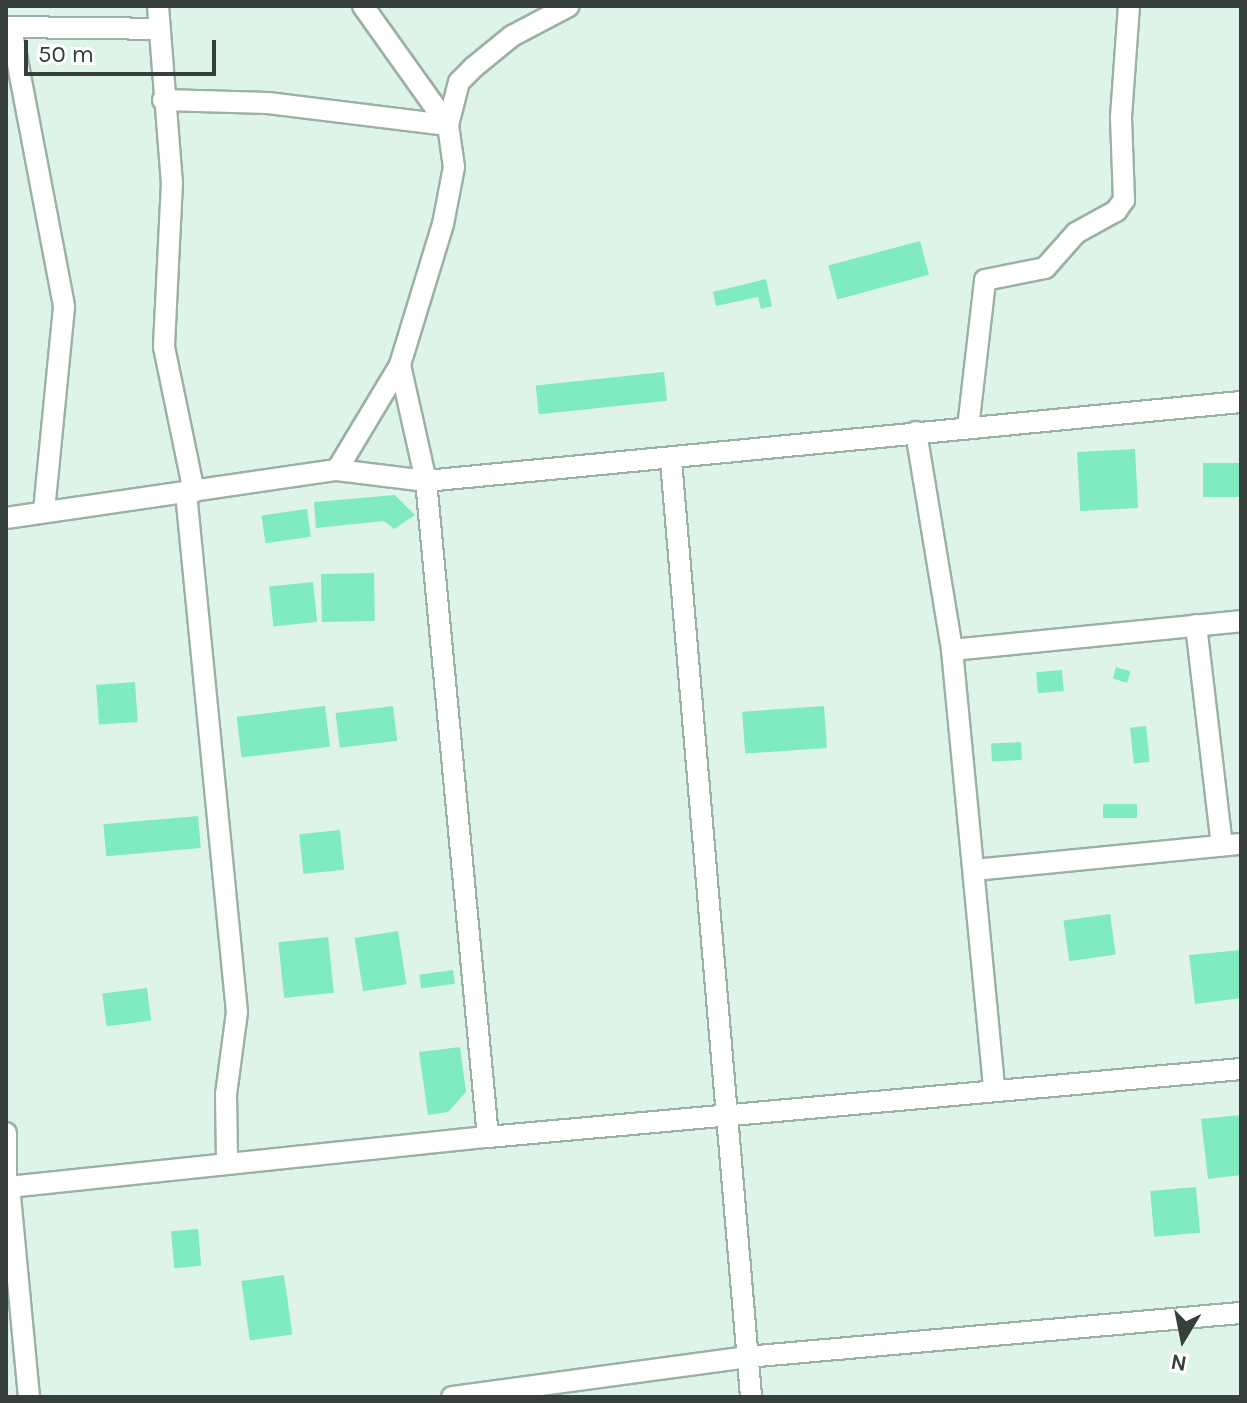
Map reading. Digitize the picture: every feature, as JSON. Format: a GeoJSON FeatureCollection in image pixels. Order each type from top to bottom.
{"type":"FeatureCollection","features":[{"type":"Feature","properties":{"kind":"street"},"geometry":{"type":"LineString","coordinates":[[158,6],[163,100],[172,182],[164,347],[190,492],[237,1012],[226,1094],[227,1161]]}},
{"type":"Feature","properties":{"kind":"street"},"geometry":{"type":"LineString","coordinates":[[363,6],[448,125]]}},
{"type":"Feature","properties":{"kind":"street"},"geometry":{"type":"LineString","coordinates":[[968,428],[985,280],[1045,268],[1076,233],[1116,211],[1124,200],[1121,117],[1129,6]]}},
{"type":"Feature","properties":{"kind":"street"},"geometry":{"type":"LineString","coordinates":[[337,470],[400,365],[450,196],[454,167],[448,125],[459,82],[512,36],[574,7]]}},
{"type":"Feature","properties":{"kind":"street"},"geometry":{"type":"LineString","coordinates":[[44,512],[64,307],[9,28],[159,29]]}},
{"type":"Feature","properties":{"kind":"street"},"geometry":{"type":"LineString","coordinates":[[163,100],[268,103],[448,125]]}},
{"type":"Feature","properties":{"kind":"street"},"geometry":{"type":"LineString","coordinates":[[400,365],[426,481],[488,1137]]}},
{"type":"Feature","properties":{"kind":"street"},"geometry":{"type":"LineString","coordinates":[[6,518],[337,470],[426,481],[671,461],[1238,398]]}},
{"type":"Feature","properties":{"kind":"street"},"geometry":{"type":"LineString","coordinates":[[916,432],[952,650],[994,1090]]}},
{"type":"Feature","properties":{"kind":"street"},"geometry":{"type":"LineString","coordinates":[[671,461],[751,1397]]}},
{"type":"Feature","properties":{"kind":"street"},"geometry":{"type":"LineString","coordinates":[[952,650],[1241,621]]}},
{"type":"Feature","properties":{"kind":"street"},"geometry":{"type":"LineString","coordinates":[[974,870],[1232,844],[1196,625]]}},
{"type":"Feature","properties":{"kind":"street"},"geometry":{"type":"LineString","coordinates":[[8,1187],[227,1161],[488,1137],[725,1120],[994,1090],[1241,1069]]}},
{"type":"Feature","properties":{"kind":"street"},"geometry":{"type":"LineString","coordinates":[[6,1133],[8,1187],[29,1397]]}},
{"type":"Feature","properties":{"kind":"street"},"geometry":{"type":"LineString","coordinates":[[452,1397],[747,1357],[1241,1313]]}},
{"type":"Feature","properties":{"kind":"building"},"geometry":{"type":"Polygon","coordinates":[[[920,241],[929,275],[837,299],[828,266],[920,241]]]}},
{"type":"Feature","properties":{"kind":"building"},"geometry":{"type":"Polygon","coordinates":[[[766,279],[772,306],[761,309],[758,297],[716,306],[713,292],[766,279]]]}},
{"type":"Feature","properties":{"kind":"building"},"geometry":{"type":"Polygon","coordinates":[[[664,372],[667,401],[539,414],[536,385],[664,372]]]}},
{"type":"Feature","properties":{"kind":"building"},"geometry":{"type":"Polygon","coordinates":[[[1135,449],[1138,508],[1080,511],[1077,452],[1135,449]]]}},
{"type":"Feature","properties":{"kind":"building"},"geometry":{"type":"Polygon","coordinates":[[[1203,463],[1241,463],[1241,497],[1203,497],[1203,463]]]}},
{"type":"Feature","properties":{"kind":"building"},"geometry":{"type":"Polygon","coordinates":[[[395,495],[415,515],[394,529],[384,521],[316,528],[314,502],[395,495]]]}},
{"type":"Feature","properties":{"kind":"building"},"geometry":{"type":"Polygon","coordinates":[[[307,509],[311,537],[265,543],[261,515],[307,509]]]}},
{"type":"Feature","properties":{"kind":"building"},"geometry":{"type":"Polygon","coordinates":[[[374,573],[375,621],[322,622],[321,574],[374,573]]]}},
{"type":"Feature","properties":{"kind":"building"},"geometry":{"type":"Polygon","coordinates":[[[313,582],[317,622],[273,626],[269,587],[313,582]]]}},
{"type":"Feature","properties":{"kind":"building"},"geometry":{"type":"Polygon","coordinates":[[[1116,667],[1130,671],[1127,683],[1113,679],[1116,667]]]}},
{"type":"Feature","properties":{"kind":"building"},"geometry":{"type":"Polygon","coordinates":[[[1062,670],[1064,691],[1038,693],[1036,672],[1062,670]]]}},
{"type":"Feature","properties":{"kind":"building"},"geometry":{"type":"Polygon","coordinates":[[[135,682],[138,722],[99,725],[96,685],[135,682]]]}},
{"type":"Feature","properties":{"kind":"building"},"geometry":{"type":"Polygon","coordinates":[[[325,706],[330,747],[242,758],[237,717],[325,706]]]}},
{"type":"Feature","properties":{"kind":"building"},"geometry":{"type":"Polygon","coordinates":[[[393,706],[397,741],[340,748],[335,713],[393,706]]]}},
{"type":"Feature","properties":{"kind":"building"},"geometry":{"type":"Polygon","coordinates":[[[824,706],[827,748],[745,754],[742,712],[824,706]]]}},
{"type":"Feature","properties":{"kind":"building"},"geometry":{"type":"Polygon","coordinates":[[[1146,726],[1150,762],[1134,763],[1130,728],[1146,726]]]}},
{"type":"Feature","properties":{"kind":"building"},"geometry":{"type":"Polygon","coordinates":[[[1021,742],[1022,760],[992,762],[991,744],[1021,742]]]}},
{"type":"Feature","properties":{"kind":"building"},"geometry":{"type":"Polygon","coordinates":[[[1103,804],[1137,804],[1137,818],[1103,818],[1103,804]]]}},
{"type":"Feature","properties":{"kind":"building"},"geometry":{"type":"Polygon","coordinates":[[[198,816],[201,848],[106,856],[103,824],[198,816]]]}},
{"type":"Feature","properties":{"kind":"building"},"geometry":{"type":"Polygon","coordinates":[[[340,830],[344,870],[303,874],[299,834],[340,830]]]}},
{"type":"Feature","properties":{"kind":"building"},"geometry":{"type":"Polygon","coordinates":[[[1110,914],[1116,955],[1069,961],[1063,921],[1110,914]]]}},
{"type":"Feature","properties":{"kind":"building"},"geometry":{"type":"Polygon","coordinates":[[[398,931],[406,984],[363,991],[355,938],[398,931]]]}},
{"type":"Feature","properties":{"kind":"building"},"geometry":{"type":"Polygon","coordinates":[[[328,937],[334,993],[284,998],[278,942],[328,937]]]}},
{"type":"Feature","properties":{"kind":"building"},"geometry":{"type":"Polygon","coordinates":[[[1241,950],[1241,998],[1195,1004],[1189,955],[1241,950]]]}},
{"type":"Feature","properties":{"kind":"building"},"geometry":{"type":"Polygon","coordinates":[[[453,970],[455,984],[421,989],[419,975],[453,970]]]}},
{"type":"Feature","properties":{"kind":"building"},"geometry":{"type":"Polygon","coordinates":[[[147,988],[151,1021],[106,1026],[102,993],[147,988]]]}},
{"type":"Feature","properties":{"kind":"building"},"geometry":{"type":"Polygon","coordinates":[[[460,1047],[466,1092],[448,1112],[428,1115],[419,1052],[460,1047]]]}},
{"type":"Feature","properties":{"kind":"building"},"geometry":{"type":"Polygon","coordinates":[[[1241,1115],[1241,1175],[1208,1179],[1201,1119],[1241,1115]]]}},
{"type":"Feature","properties":{"kind":"building"},"geometry":{"type":"Polygon","coordinates":[[[1196,1187],[1200,1233],[1154,1237],[1150,1191],[1196,1187]]]}},
{"type":"Feature","properties":{"kind":"building"},"geometry":{"type":"Polygon","coordinates":[[[198,1229],[201,1266],[174,1268],[171,1231],[198,1229]]]}},
{"type":"Feature","properties":{"kind":"building"},"geometry":{"type":"Polygon","coordinates":[[[284,1275],[292,1334],[250,1340],[241,1281],[284,1275]]]}}]}
